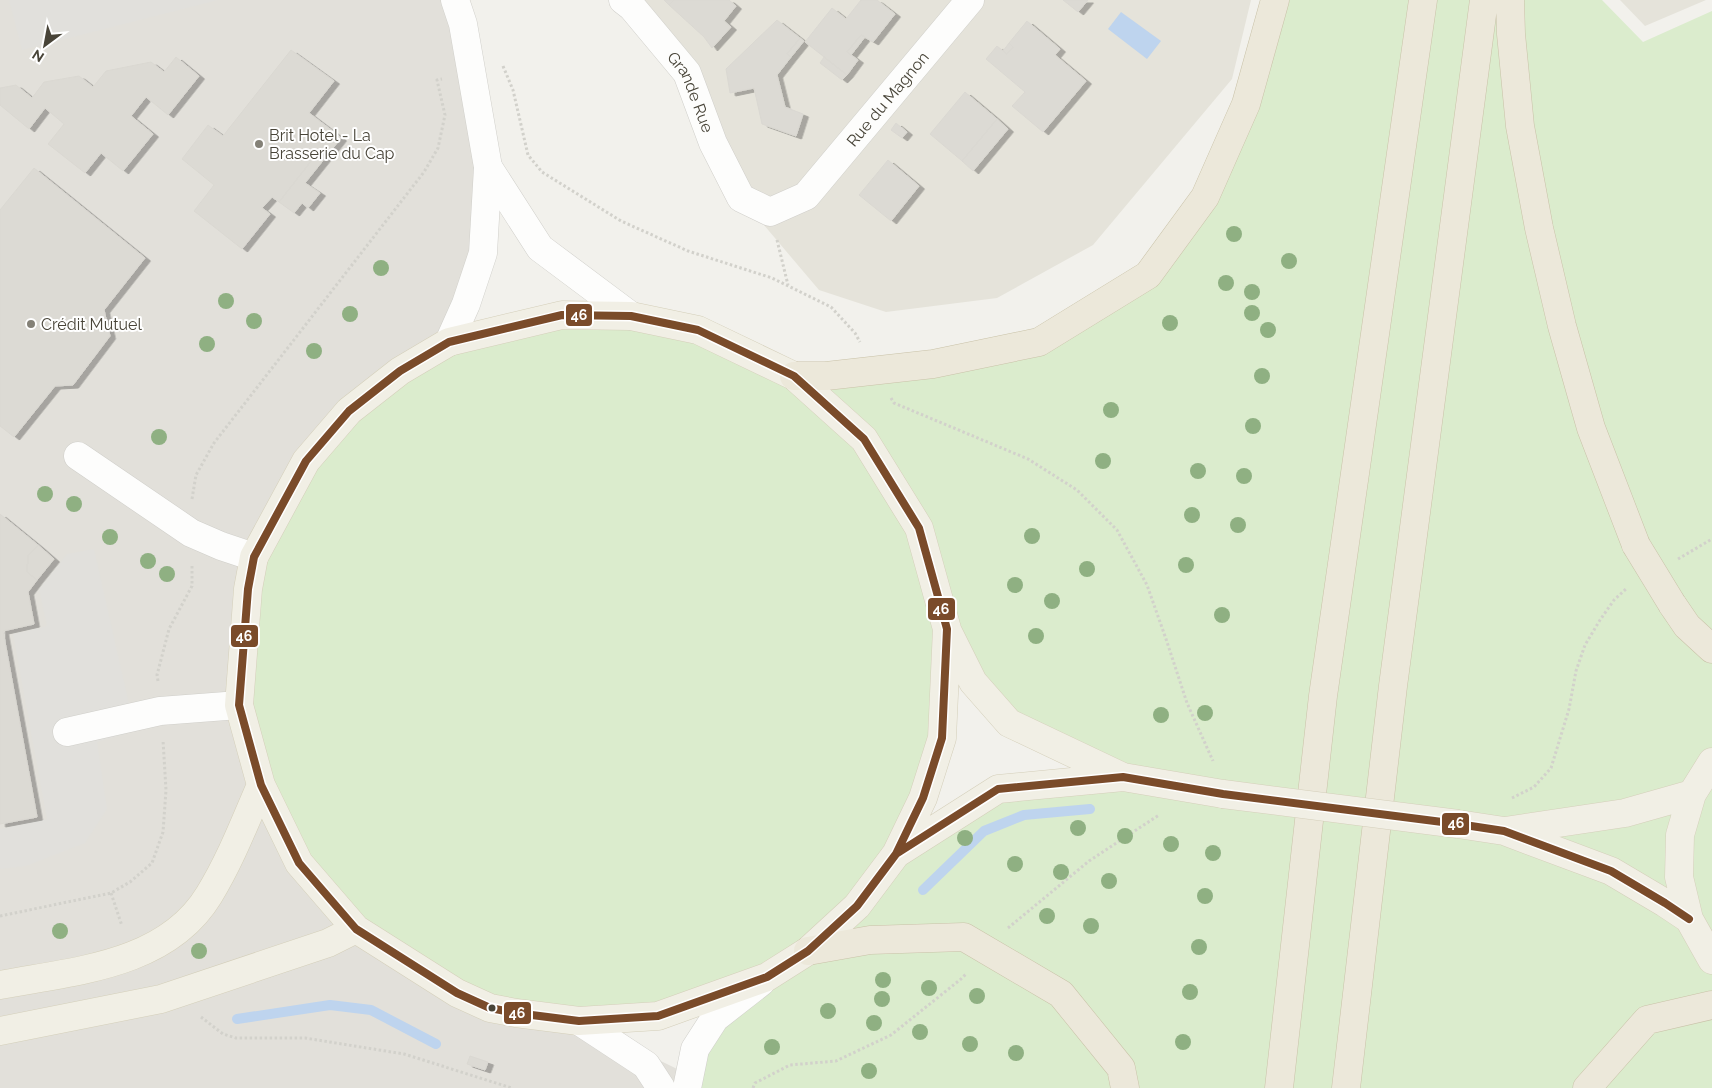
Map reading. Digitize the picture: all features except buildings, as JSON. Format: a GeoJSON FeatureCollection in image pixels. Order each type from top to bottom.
{"type":"FeatureCollection","features":[{"type":"Feature","properties":{"kind":"highway"},"geometry":{"type":"LineString","coordinates":[[794,376],[826,376],[933,364],[1039,342],[1148,275],[1205,197],[1246,104],[1275,0]]}},
{"type":"Feature","properties":{"kind":"highway"},"geometry":{"type":"LineString","coordinates":[[1279,1088],[1323,696],[1423,0]]}},
{"type":"Feature","properties":{"kind":"highway"},"geometry":{"type":"LineString","coordinates":[[1346,1088],[1393,686],[1484,0]]}},
{"type":"Feature","properties":{"kind":"highway"},"geometry":{"type":"LineString","coordinates":[[1510,0],[1511,34],[1520,126],[1539,228],[1562,326],[1591,428],[1636,544],[1687,626],[1712,649]]}},
{"type":"Feature","properties":{"kind":"highway"},"geometry":{"type":"LineString","coordinates":[[808,950],[870,940],[964,937],[1061,994],[1121,1068],[1125,1088]]}},
{"type":"Feature","properties":{"kind":"highway"},"geometry":{"type":"LineString","coordinates":[[1586,1088],[1647,1020],[1712,1005]]}},
{"type":"Feature","properties":{"kind":"main road"},"geometry":{"type":"LineString","coordinates":[[947,629],[942,738],[923,798],[896,854],[857,906],[808,950],[767,977],[658,1016],[579,1021],[490,1008],[457,993],[356,929],[299,863],[261,785],[239,705],[248,589],[254,557],[306,461],[349,411],[400,371],[450,342],[562,315],[632,316],[698,330],[794,376],[864,439],[920,528],[947,629],[973,682],[1008,723],[1123,777],[1223,794],[1504,831],[1612,872],[1689,919]]}},
{"type":"Feature","properties":{"kind":"main road"},"geometry":{"type":"LineString","coordinates":[[1712,762],[1692,794],[1680,835],[1679,877],[1689,919],[1712,960]]}},
{"type":"Feature","properties":{"kind":"main road"},"geometry":{"type":"LineString","coordinates":[[896,854],[998,790],[1123,777]]}},
{"type":"Feature","properties":{"kind":"main road"},"geometry":{"type":"LineString","coordinates":[[0,985],[103,965],[137,954],[166,941],[188,922],[209,897],[228,861],[261,785]]}},
{"type":"Feature","properties":{"kind":"main road"},"geometry":{"type":"LineString","coordinates":[[1504,831],[1625,813],[1692,794]]}},
{"type":"Feature","properties":{"kind":"main road"},"geometry":{"type":"LineString","coordinates":[[0,1031],[161,999],[328,943],[356,929]]}},
{"type":"Feature","properties":{"kind":"street"},"geometry":{"type":"LineString","coordinates":[[450,342],[466,304],[483,253],[488,167],[463,24],[455,0]]}},
{"type":"Feature","properties":{"kind":"street","name":"Grande Rue"},"geometry":{"type":"LineString","coordinates":[[623,0],[632,7],[687,73],[712,143],[741,198],[770,212]]}},
{"type":"Feature","properties":{"kind":"street","name":"Rue du Magnon"},"geometry":{"type":"LineString","coordinates":[[770,212],[806,196],[970,0]]}},
{"type":"Feature","properties":{"kind":"street"},"geometry":{"type":"LineString","coordinates":[[488,167],[540,248],[632,316]]}},
{"type":"Feature","properties":{"kind":"street"},"geometry":{"type":"LineString","coordinates":[[78,456],[191,533],[254,557]]}},
{"type":"Feature","properties":{"kind":"street"},"geometry":{"type":"LineString","coordinates":[[67,732],[160,711],[239,705]]}},
{"type":"Feature","properties":{"kind":"street"},"geometry":{"type":"LineString","coordinates":[[687,1088],[695,1049],[715,1018],[767,977]]}},
{"type":"Feature","properties":{"kind":"street"},"geometry":{"type":"LineString","coordinates":[[579,1021],[646,1065],[661,1088]]}},
{"type":"Feature","properties":{"kind":"path"},"geometry":{"type":"LineString","coordinates":[[0,916],[111,893],[130,882],[152,863],[163,832],[166,790],[157,675],[169,629],[192,586],[191,506],[196,474],[214,443],[424,172],[438,148],[445,115],[437,80],[471,70],[502,64],[513,90],[528,155],[542,172],[621,221],[688,252],[772,278],[831,307],[855,333],[877,369],[894,403],[1028,459],[1077,490],[1116,530],[1146,585],[1187,703],[1214,765]]}},
{"type":"Feature","properties":{"kind":"path"},"geometry":{"type":"LineString","coordinates":[[770,212],[788,286]]}},
{"type":"Feature","properties":{"kind":"path"},"geometry":{"type":"LineString","coordinates":[[1676,560],[1712,539]]}},
{"type":"Feature","properties":{"kind":"path"},"geometry":{"type":"LineString","coordinates":[[1510,799],[1534,787],[1551,768],[1569,709],[1576,671],[1585,645],[1614,600],[1633,582]]}},
{"type":"Feature","properties":{"kind":"path"},"geometry":{"type":"LineString","coordinates":[[111,893],[125,938],[137,954]]}},
{"type":"Feature","properties":{"kind":"path"},"geometry":{"type":"LineString","coordinates":[[200,1016],[223,1034],[236,1038],[305,1038],[395,1052],[512,1088]]}},
{"type":"Feature","properties":{"kind":"shaded area"},"geometry":{"type":"Polygon","coordinates":[[[0,0],[455,0],[488,167],[449,342],[579,1021],[716,1088],[0,1088],[0,0]]]}},
{"type":"Feature","properties":{"kind":"shaded area"},"geometry":{"type":"Polygon","coordinates":[[[9,0],[218,0],[22,50],[9,0]]]}},
{"type":"Feature","properties":{"kind":"shaded area"},"geometry":{"type":"Polygon","coordinates":[[[623,0],[1251,0],[1232,79],[1093,245],[997,298],[886,312],[819,290],[741,198],[687,73],[623,0]]]}},
{"type":"Feature","properties":{"kind":"shaded area"},"geometry":{"type":"Polygon","coordinates":[[[1620,0],[1706,0],[1645,26],[1620,0]]]}},
{"type":"Feature","properties":{"kind":"shaded area"},"geometry":{"type":"Polygon","coordinates":[[[94,549],[135,731],[97,742],[107,809],[85,843],[26,866],[0,869],[0,829],[47,819],[13,634],[47,626],[39,589],[67,554],[94,549]]]}},
{"type":"Feature","properties":{"kind":"green space"},"geometry":{"type":"Polygon","coordinates":[[[1275,0],[1602,0],[1643,42],[1712,11],[1712,1088],[687,1088],[695,1049],[765,979],[658,1016],[517,1012],[356,929],[300,863],[245,724],[249,589],[306,461],[449,342],[631,316],[794,376],[1039,342],[1148,275],[1205,197],[1275,0]],[[947,630],[942,738],[897,852],[998,789],[1122,777],[1009,723],[947,630]]]}},
{"type":"Feature","properties":{"kind":"water"},"geometry":{"type":"Polygon","coordinates":[[[1121,12],[1161,41],[1147,59],[1108,29],[1121,12]]]}},
{"type":"Feature","properties":{"kind":"waterway"},"geometry":{"type":"LineString","coordinates":[[923,890],[984,831],[1024,815],[1090,809]]}},
{"type":"Feature","properties":{"kind":"waterway"},"geometry":{"type":"LineString","coordinates":[[237,1019],[330,1005],[371,1010],[436,1044]]}},
{"type":"Feature","properties":{"kind":"transit line","name":"46"},"geometry":{"type":"LineString","coordinates":[[896,854],[923,798],[942,738],[947,629],[919,528],[864,439],[794,376],[698,330],[631,316],[562,315],[449,342],[400,371],[349,411],[306,461],[254,557],[248,589],[239,705],[261,785],[299,863],[356,929],[457,993],[490,1008],[579,1021],[658,1016],[767,977],[808,951],[857,906],[896,854],[998,789],[1123,777],[1223,794],[1504,831],[1611,871],[1689,919]]}},
{"type":"Feature","properties":{"kind":"place","name":"Brit Hotel - La Brasserie du Cap"},"geometry":{"type":"Point","coordinates":[259,144]}},
{"type":"Feature","properties":{"kind":"place","name":"Crédit Mutuel"},"geometry":{"type":"Point","coordinates":[31,324]}}]}
